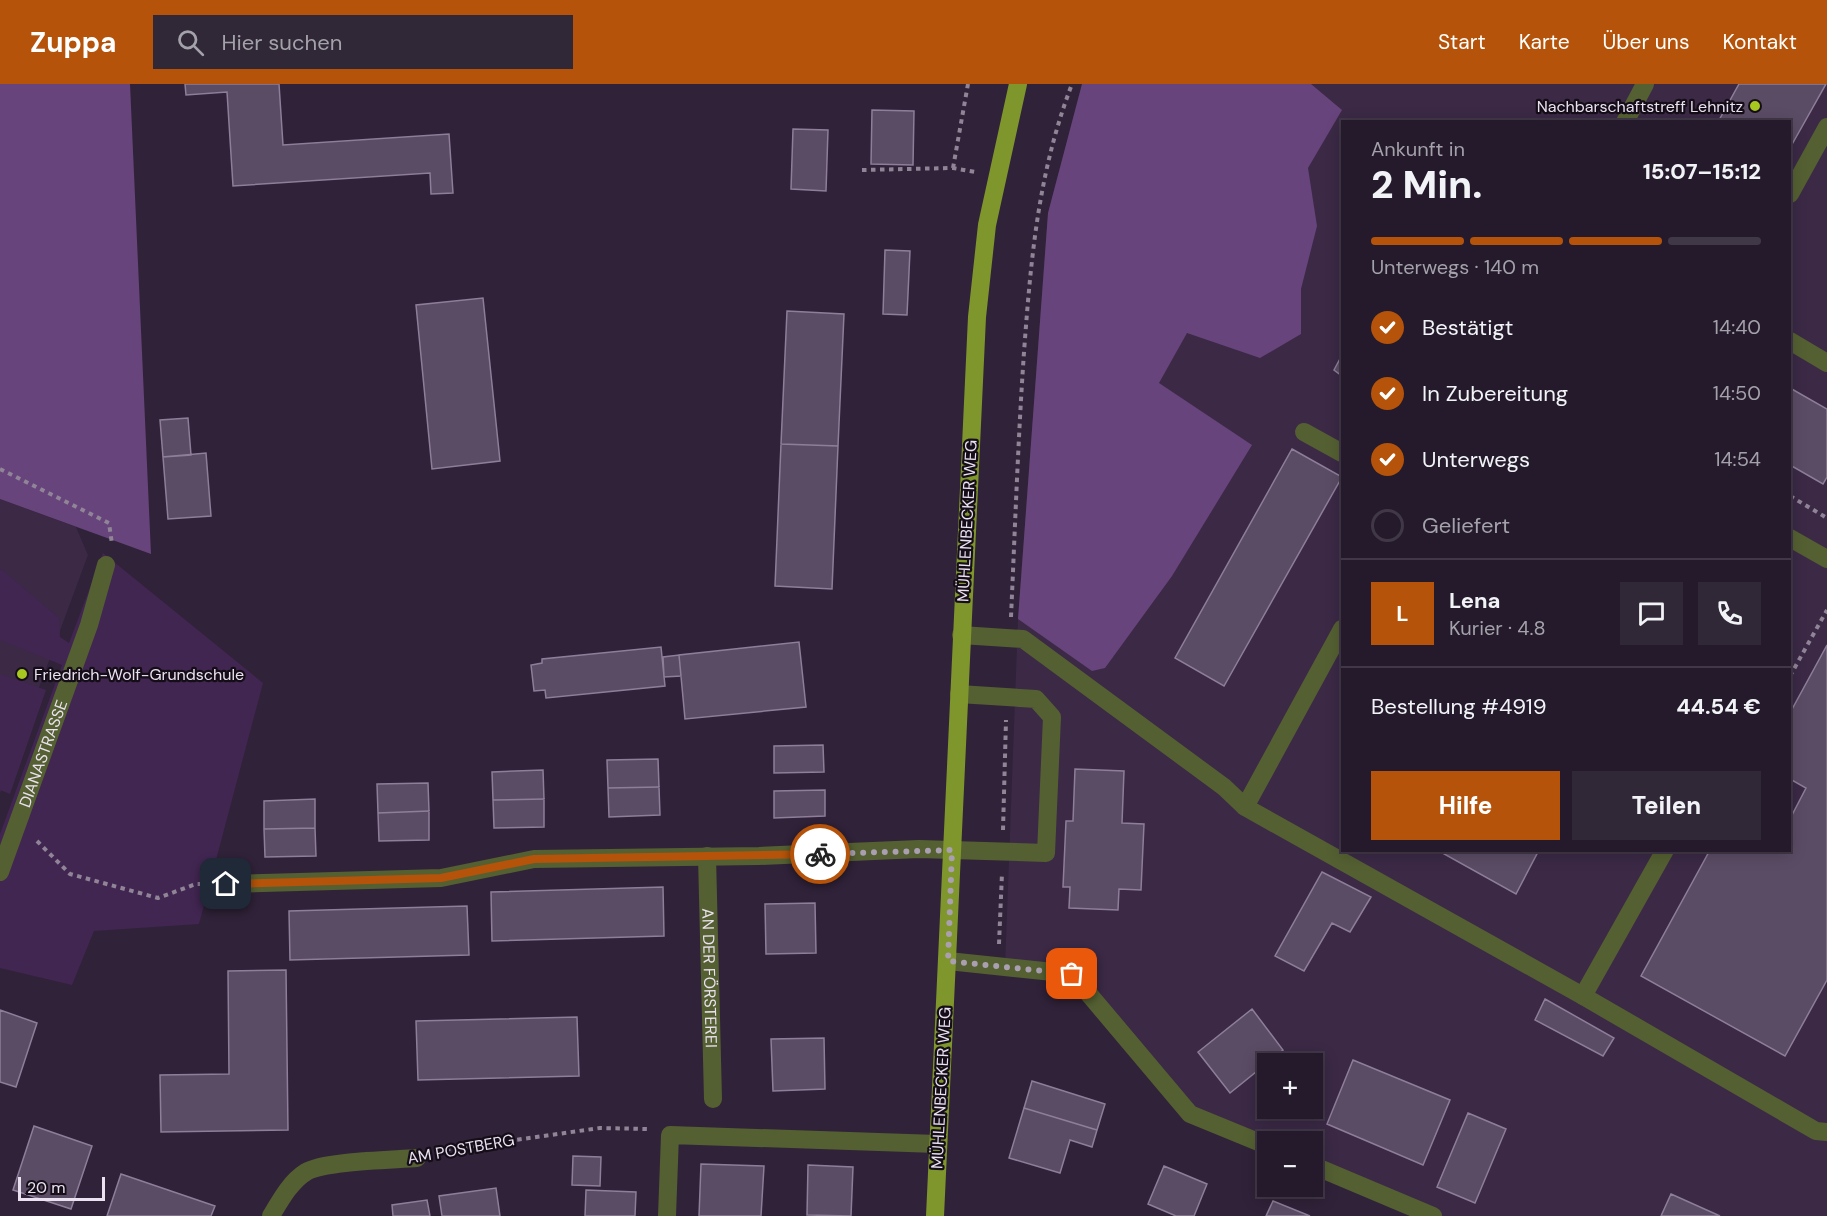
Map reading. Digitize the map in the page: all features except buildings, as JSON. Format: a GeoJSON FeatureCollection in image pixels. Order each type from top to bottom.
{"type":"FeatureCollection","features":[{"type":"Feature","properties":{"kind":"main road","name":"MÜHLENBECKER WEG"},"geometry":{"type":"LineString","coordinates":[[934,1216],[948,961],[977,317],[987,225],[1018,84]]}},
{"type":"Feature","properties":{"kind":"street"},"geometry":{"type":"LineString","coordinates":[[1626,120],[1645,84]]}},
{"type":"Feature","properties":{"kind":"street"},"geometry":{"type":"LineString","coordinates":[[1791,192],[1827,127]]}},
{"type":"Feature","properties":{"kind":"street"},"geometry":{"type":"LineString","coordinates":[[1791,342],[1827,363]]}},
{"type":"Feature","properties":{"kind":"street"},"geometry":{"type":"LineString","coordinates":[[1304,432],[1341,452]]}},
{"type":"Feature","properties":{"kind":"street"},"geometry":{"type":"LineString","coordinates":[[1791,539],[1827,559]]}},
{"type":"Feature","properties":{"kind":"street","name":"DIANASTRASSE"},"geometry":{"type":"LineString","coordinates":[[0,872],[88,625],[106,564]]}},
{"type":"Feature","properties":{"kind":"street"},"geometry":{"type":"LineString","coordinates":[[1245,807],[1341,631]]}},
{"type":"Feature","properties":{"kind":"street"},"geometry":{"type":"LineString","coordinates":[[961,635],[1010,636],[1023,639],[1224,787],[1245,807],[1583,996],[1816,1131],[1827,1132]]}},
{"type":"Feature","properties":{"kind":"street"},"geometry":{"type":"LineString","coordinates":[[226,884],[441,878],[534,859],[952,850],[1046,853],[1052,717],[1036,699],[959,694]]}},
{"type":"Feature","properties":{"kind":"street"},"geometry":{"type":"LineString","coordinates":[[1583,996],[1664,852]]}},
{"type":"Feature","properties":{"kind":"street","name":"AN DER FÖRSTEREI"},"geometry":{"type":"LineString","coordinates":[[707,856],[713,1099]]}},
{"type":"Feature","properties":{"kind":"street"},"geometry":{"type":"LineString","coordinates":[[948,961],[1072,974],[1190,1114],[1257,1141]]}},
{"type":"Feature","properties":{"kind":"street"},"geometry":{"type":"LineString","coordinates":[[667,1216],[670,1135],[937,1144]]}},
{"type":"Feature","properties":{"kind":"street","name":"AM POSTBERG"},"geometry":{"type":"LineString","coordinates":[[271,1216],[286,1192],[306,1172],[325,1166],[417,1158]]}},
{"type":"Feature","properties":{"kind":"street"},"geometry":{"type":"LineString","coordinates":[[1323,1170],[1433,1216]]}},
{"type":"Feature","properties":{"kind":"path"},"geometry":{"type":"LineString","coordinates":[[862,170],[953,168],[968,84]]}},
{"type":"Feature","properties":{"kind":"path"},"geometry":{"type":"LineString","coordinates":[[1010,636],[1019,419],[1030,274],[1047,158],[1072,84]]}},
{"type":"Feature","properties":{"kind":"path"},"geometry":{"type":"LineString","coordinates":[[0,469],[109,523],[113,540],[106,564]]}},
{"type":"Feature","properties":{"kind":"path"},"geometry":{"type":"LineString","coordinates":[[1791,497],[1827,518]]}},
{"type":"Feature","properties":{"kind":"path"},"geometry":{"type":"LineString","coordinates":[[1791,674],[1827,610]]}},
{"type":"Feature","properties":{"kind":"path"},"geometry":{"type":"LineString","coordinates":[[998,965],[1007,697]]}},
{"type":"Feature","properties":{"kind":"path"},"geometry":{"type":"LineString","coordinates":[[18,822],[70,874],[158,898],[196,884],[226,884]]}},
{"type":"Feature","properties":{"kind":"path","name":"AM POSTBERG"},"geometry":{"type":"LineString","coordinates":[[417,1158],[432,1151],[600,1128],[660,1129],[670,1135]]}},
{"type":"Feature","properties":{"kind":"shaded area"},"geometry":{"type":"Polygon","coordinates":[[[0,84],[130,84],[151,554],[0,499],[0,84]]]}},
{"type":"Feature","properties":{"kind":"shaded area"},"geometry":{"type":"Polygon","coordinates":[[[1082,84],[1827,84],[1827,1216],[1433,1216],[1323,1169],[1323,1131],[1257,1131],[1257,1138],[1190,1114],[1072,974],[1005,966],[1018,619],[1048,213],[1082,84]]]}},
{"type":"Feature","properties":{"kind":"shaded area"},"geometry":{"type":"Polygon","coordinates":[[[1082,84],[1311,84],[1342,110],[1308,168],[1317,226],[1301,289],[1301,334],[1260,358],[1187,333],[1159,383],[1252,445],[1172,576],[1105,668],[1092,671],[1018,619],[1048,213],[1082,84]]]}},
{"type":"Feature","properties":{"kind":"shaded area","name":"Friedrich-Wolf-Grundschule"},"geometry":{"type":"Polygon","coordinates":[[[0,499],[76,527],[88,555],[0,793],[0,499]]]}},
{"type":"Feature","properties":{"kind":"shaded area"},"geometry":{"type":"Polygon","coordinates":[[[103,553],[263,683],[199,924],[94,931],[72,985],[0,968],[0,834],[62,665],[0,640],[0,571],[1,569],[59,618],[60,637],[69,643],[103,553]]]}},
{"type":"Feature","properties":{"kind":"shaded area"},"geometry":{"type":"Polygon","coordinates":[[[0,674],[46,690],[10,794],[0,790],[0,674]]]}},
{"type":"Feature","properties":{"kind":"way so far"},"geometry":{"type":"LineString","coordinates":[[820,854],[919,849],[952,850],[948,961],[1072,974]]}},
{"type":"Feature","properties":{"kind":"place","name":"Nachbarschaftstreff Lehnitz"},"geometry":{"type":"Point","coordinates":[1755,106]}},
{"type":"Feature","properties":{"kind":"place","name":"Friedrich-Wolf-Grundschule"},"geometry":{"type":"Point","coordinates":[22,674]}},
{"type":"Feature","properties":{"kind":"route"},"geometry":{"type":"LineString","coordinates":[[226,884],[441,878],[534,859],[820,854]]}}]}
